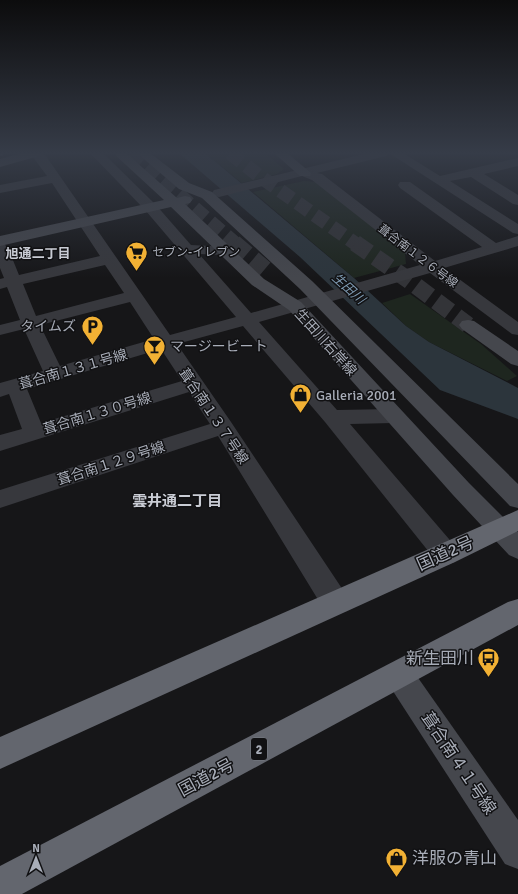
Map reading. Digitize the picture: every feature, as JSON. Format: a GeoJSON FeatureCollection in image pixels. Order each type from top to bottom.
{"type":"FeatureCollection","features":[{"type":"Feature","properties":{"kind":"highway","name":"国道2号"},"geometry":{"type":"LineString","coordinates":[[0,753],[446,554],[512,532]]}},
{"type":"Feature","properties":{"kind":"highway","name":"国道2号"},"geometry":{"type":"LineString","coordinates":[[0,886],[518,611]]}},
{"type":"Feature","properties":{"kind":"street","name":"葺合南１３７号線"},"geometry":{"type":"LineString","coordinates":[[65,195],[223,427],[336,602]]}},
{"type":"Feature","properties":{"kind":"street"},"geometry":{"type":"LineString","coordinates":[[138,195],[248,319],[446,554]]}},
{"type":"Feature","properties":{"kind":"street","name":"生田川右岸線"},"geometry":{"type":"LineString","coordinates":[[165,195],[258,282],[295,306],[461,490],[512,532]]}},
{"type":"Feature","properties":{"kind":"street"},"geometry":{"type":"LineString","coordinates":[[0,241],[210,195]]}},
{"type":"Feature","properties":{"kind":"street","name":"生田川右岸線"},"geometry":{"type":"LineString","coordinates":[[214,195],[306,285],[325,298],[518,499]]}},
{"type":"Feature","properties":{"kind":"street","name":"葺合南１２６号線"},"geometry":{"type":"LineString","coordinates":[[340,195],[431,266],[518,330]]}},
{"type":"Feature","properties":{"kind":"street"},"geometry":{"type":"LineString","coordinates":[[419,195],[494,248]]}},
{"type":"Feature","properties":{"kind":"street"},"geometry":{"type":"LineString","coordinates":[[462,195],[518,230]]}},
{"type":"Feature","properties":{"kind":"street"},"geometry":{"type":"LineString","coordinates":[[509,195],[518,200]]}},
{"type":"Feature","properties":{"kind":"street","name":"葺合南１３１号線"},"geometry":{"type":"LineString","coordinates":[[8,388],[166,342],[376,284],[431,266],[518,241]]}},
{"type":"Feature","properties":{"kind":"street"},"geometry":{"type":"LineString","coordinates":[[0,248],[6,283],[30,322],[55,374]]}},
{"type":"Feature","properties":{"kind":"street"},"geometry":{"type":"LineString","coordinates":[[186,249],[224,250]]}},
{"type":"Feature","properties":{"kind":"street"},"geometry":{"type":"LineString","coordinates":[[6,283],[109,259]]}},
{"type":"Feature","properties":{"kind":"street"},"geometry":{"type":"LineString","coordinates":[[265,269],[295,306]]}},
{"type":"Feature","properties":{"kind":"street"},"geometry":{"type":"LineString","coordinates":[[0,330],[134,296]]}},
{"type":"Feature","properties":{"kind":"street"},"geometry":{"type":"LineString","coordinates":[[468,325],[518,360]]}},
{"type":"Feature","properties":{"kind":"street","name":"葺合南１３０号線"},"geometry":{"type":"LineString","coordinates":[[0,443],[193,384]]}},
{"type":"Feature","properties":{"kind":"street"},"geometry":{"type":"LineString","coordinates":[[8,388],[34,432]]}},
{"type":"Feature","properties":{"kind":"street"},"geometry":{"type":"LineString","coordinates":[[332,417],[393,416]]}},
{"type":"Feature","properties":{"kind":"street","name":"葺合南１２９号線"},"geometry":{"type":"LineString","coordinates":[[0,499],[223,427]]}},
{"type":"Feature","properties":{"kind":"street","name":"葺合南４１号線"},"geometry":{"type":"LineString","coordinates":[[399,675],[518,851]]}},
{"type":"Feature","properties":{"kind":"shaded area"},"geometry":{"type":"Polygon","coordinates":[[[256,195],[332,195],[405,253],[406,264],[354,278],[256,195]]]}},
{"type":"Feature","properties":{"kind":"shaded area"},"geometry":{"type":"Polygon","coordinates":[[[410,294],[481,344],[517,376],[507,381],[429,342],[406,326],[382,303],[410,294]]]}},
{"type":"Feature","properties":{"kind":"water","name":"生田川"},"geometry":{"type":"Polygon","coordinates":[[[228,195],[255,195],[354,278],[406,326],[429,342],[518,388],[518,419],[440,390],[300,257],[228,195]]]}},
{"type":"Feature","properties":{"kind":"tunnel"},"geometry":{"type":"LineString","coordinates":[[179,195],[236,244]]}},
{"type":"Feature","properties":{"kind":"tunnel"},"geometry":{"type":"LineString","coordinates":[[286,195],[356,244]]}},
{"type":"Feature","properties":{"kind":"tunnel"},"geometry":{"type":"LineString","coordinates":[[234,243],[265,269]]}},
{"type":"Feature","properties":{"kind":"tunnel"},"geometry":{"type":"LineString","coordinates":[[355,243],[407,279],[468,325]]}},
{"type":"Feature","properties":{"kind":"place","name":"セブン-イレブン"},"geometry":{"type":"Point","coordinates":[136,272]}},
{"type":"Feature","properties":{"kind":"place","name":"タイムズ"},"geometry":{"type":"Point","coordinates":[92,346]}},
{"type":"Feature","properties":{"kind":"place","name":"マージービート"},"geometry":{"type":"Point","coordinates":[154,366]}},
{"type":"Feature","properties":{"kind":"place","name":"Galleria 2001"},"geometry":{"type":"Point","coordinates":[300,414]}},
{"type":"Feature","properties":{"kind":"place","name":"新生田川"},"geometry":{"type":"Point","coordinates":[489,678]}},
{"type":"Feature","properties":{"kind":"place","name":"洋服の青山"},"geometry":{"type":"Point","coordinates":[396,878]}},
{"type":"Feature","properties":{"kind":"district","name":"旭通二丁目"},"geometry":{"type":"Point","coordinates":[38,253]}},
{"type":"Feature","properties":{"kind":"district","name":"雲井通二丁目"},"geometry":{"type":"Point","coordinates":[177,501]}}]}
